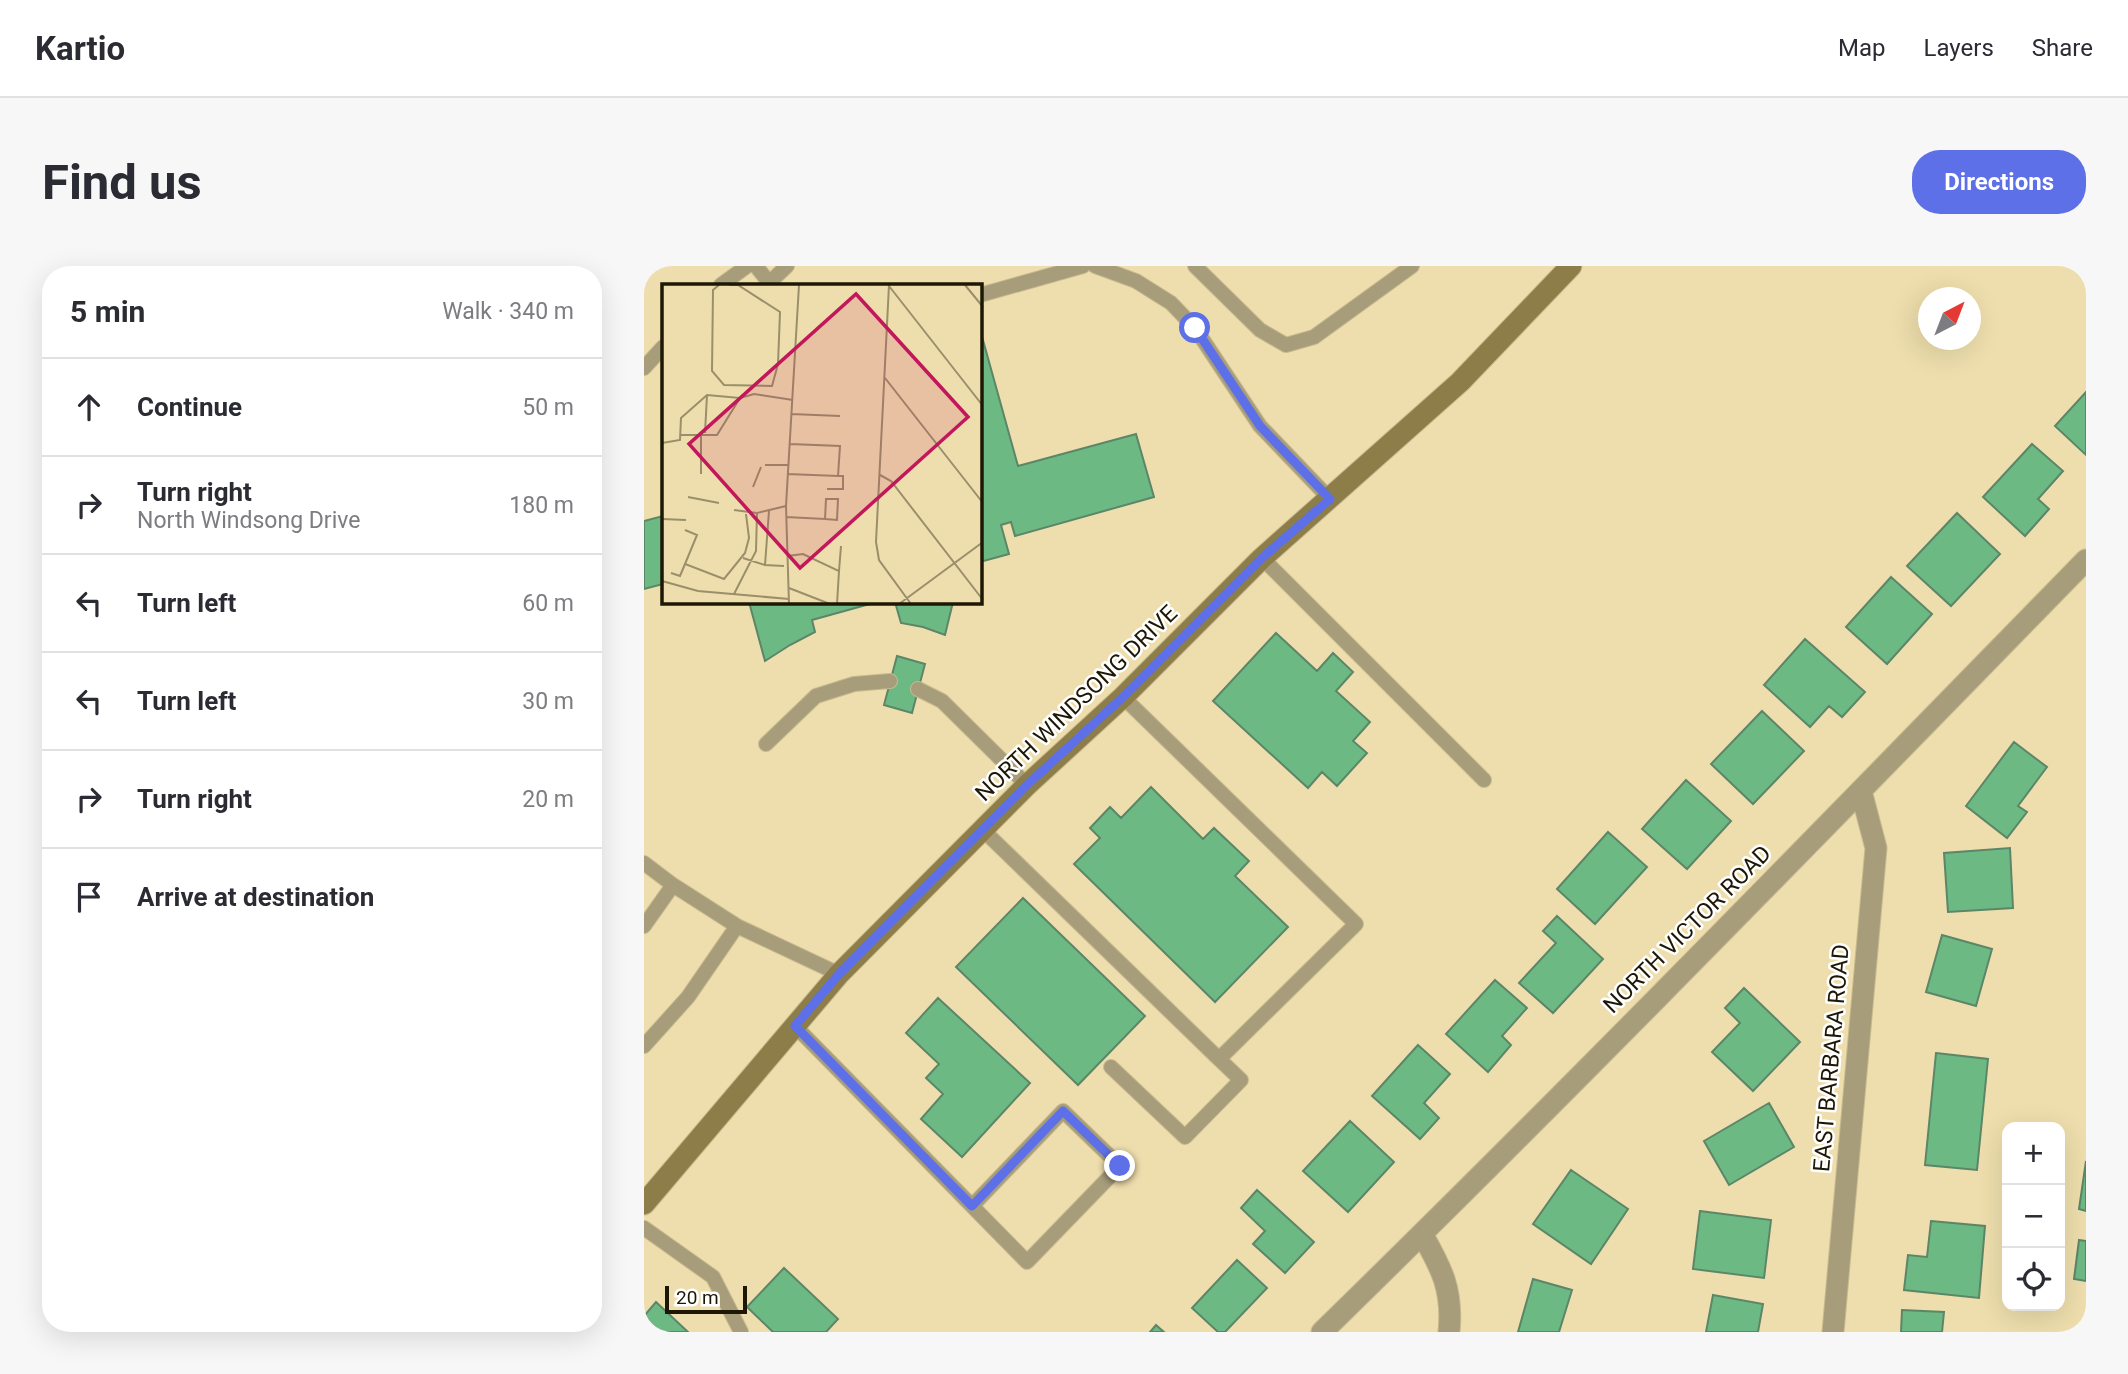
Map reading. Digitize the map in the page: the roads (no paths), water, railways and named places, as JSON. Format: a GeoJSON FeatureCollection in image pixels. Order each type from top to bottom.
{"type":"FeatureCollection","features":[{"type":"Feature","properties":{"kind":"street","name":"NORTH WINDSONG DRIVE"},"geometry":{"type":"LineString","coordinates":[[644,1204],[839,974],[1027,785],[1123,697],[1262,558],[1460,383],[1571,266]]}},
{"type":"Feature","properties":{"kind":"street","name":"NORTH VICTOR ROAD"},"geometry":{"type":"LineString","coordinates":[[1322,1332],[1861,791],[2086,560]]}},
{"type":"Feature","properties":{"kind":"street","name":"EAST BARBARA ROAD"},"geometry":{"type":"LineString","coordinates":[[1833,1332],[1876,848],[1861,791]]}},
{"type":"Feature","properties":{"kind":"street"},"geometry":{"type":"LineString","coordinates":[[1422,1234],[1442,1268],[1451,1308],[1449,1332]]}},
{"type":"Feature","properties":{"kind":"lane"},"geometry":{"type":"LineString","coordinates":[[722,284],[747,266]]}},
{"type":"Feature","properties":{"kind":"lane"},"geometry":{"type":"LineString","coordinates":[[756,266],[770,284],[787,266]]}},
{"type":"Feature","properties":{"kind":"lane"},"geometry":{"type":"LineString","coordinates":[[982,294],[1083,266]]}},
{"type":"Feature","properties":{"kind":"lane"},"geometry":{"type":"LineString","coordinates":[[1095,266],[1136,281],[1171,303],[1195,328],[1260,426],[1330,499]]}},
{"type":"Feature","properties":{"kind":"lane"},"geometry":{"type":"LineString","coordinates":[[1195,266],[1260,330],[1286,345],[1314,337],[1412,266]]}},
{"type":"Feature","properties":{"kind":"lane"},"geometry":{"type":"LineString","coordinates":[[644,368],[662,348]]}},
{"type":"Feature","properties":{"kind":"lane"},"geometry":{"type":"LineString","coordinates":[[1262,558],[1484,780]]}},
{"type":"Feature","properties":{"kind":"lane"},"geometry":{"type":"LineString","coordinates":[[766,744],[816,696],[854,684],[890,681]]}},
{"type":"Feature","properties":{"kind":"lane"},"geometry":{"type":"LineString","coordinates":[[918,689],[943,702],[1027,785]]}},
{"type":"Feature","properties":{"kind":"lane"},"geometry":{"type":"LineString","coordinates":[[1123,697],[1356,924],[1219,1059]]}},
{"type":"Feature","properties":{"kind":"lane"},"geometry":{"type":"LineString","coordinates":[[983,830],[1241,1080],[1185,1138],[1111,1067]]}},
{"type":"Feature","properties":{"kind":"lane"},"geometry":{"type":"LineString","coordinates":[[644,863],[737,926],[839,974]]}},
{"type":"Feature","properties":{"kind":"lane"},"geometry":{"type":"LineString","coordinates":[[644,926],[673,885]]}},
{"type":"Feature","properties":{"kind":"lane"},"geometry":{"type":"LineString","coordinates":[[644,1046],[688,997],[737,926]]}},
{"type":"Feature","properties":{"kind":"lane"},"geometry":{"type":"LineString","coordinates":[[795,1026],[1027,1262],[1120,1166],[1063,1111],[972,1206]]}},
{"type":"Feature","properties":{"kind":"lane"},"geometry":{"type":"LineString","coordinates":[[644,1228],[713,1277],[741,1332]]}}]}
